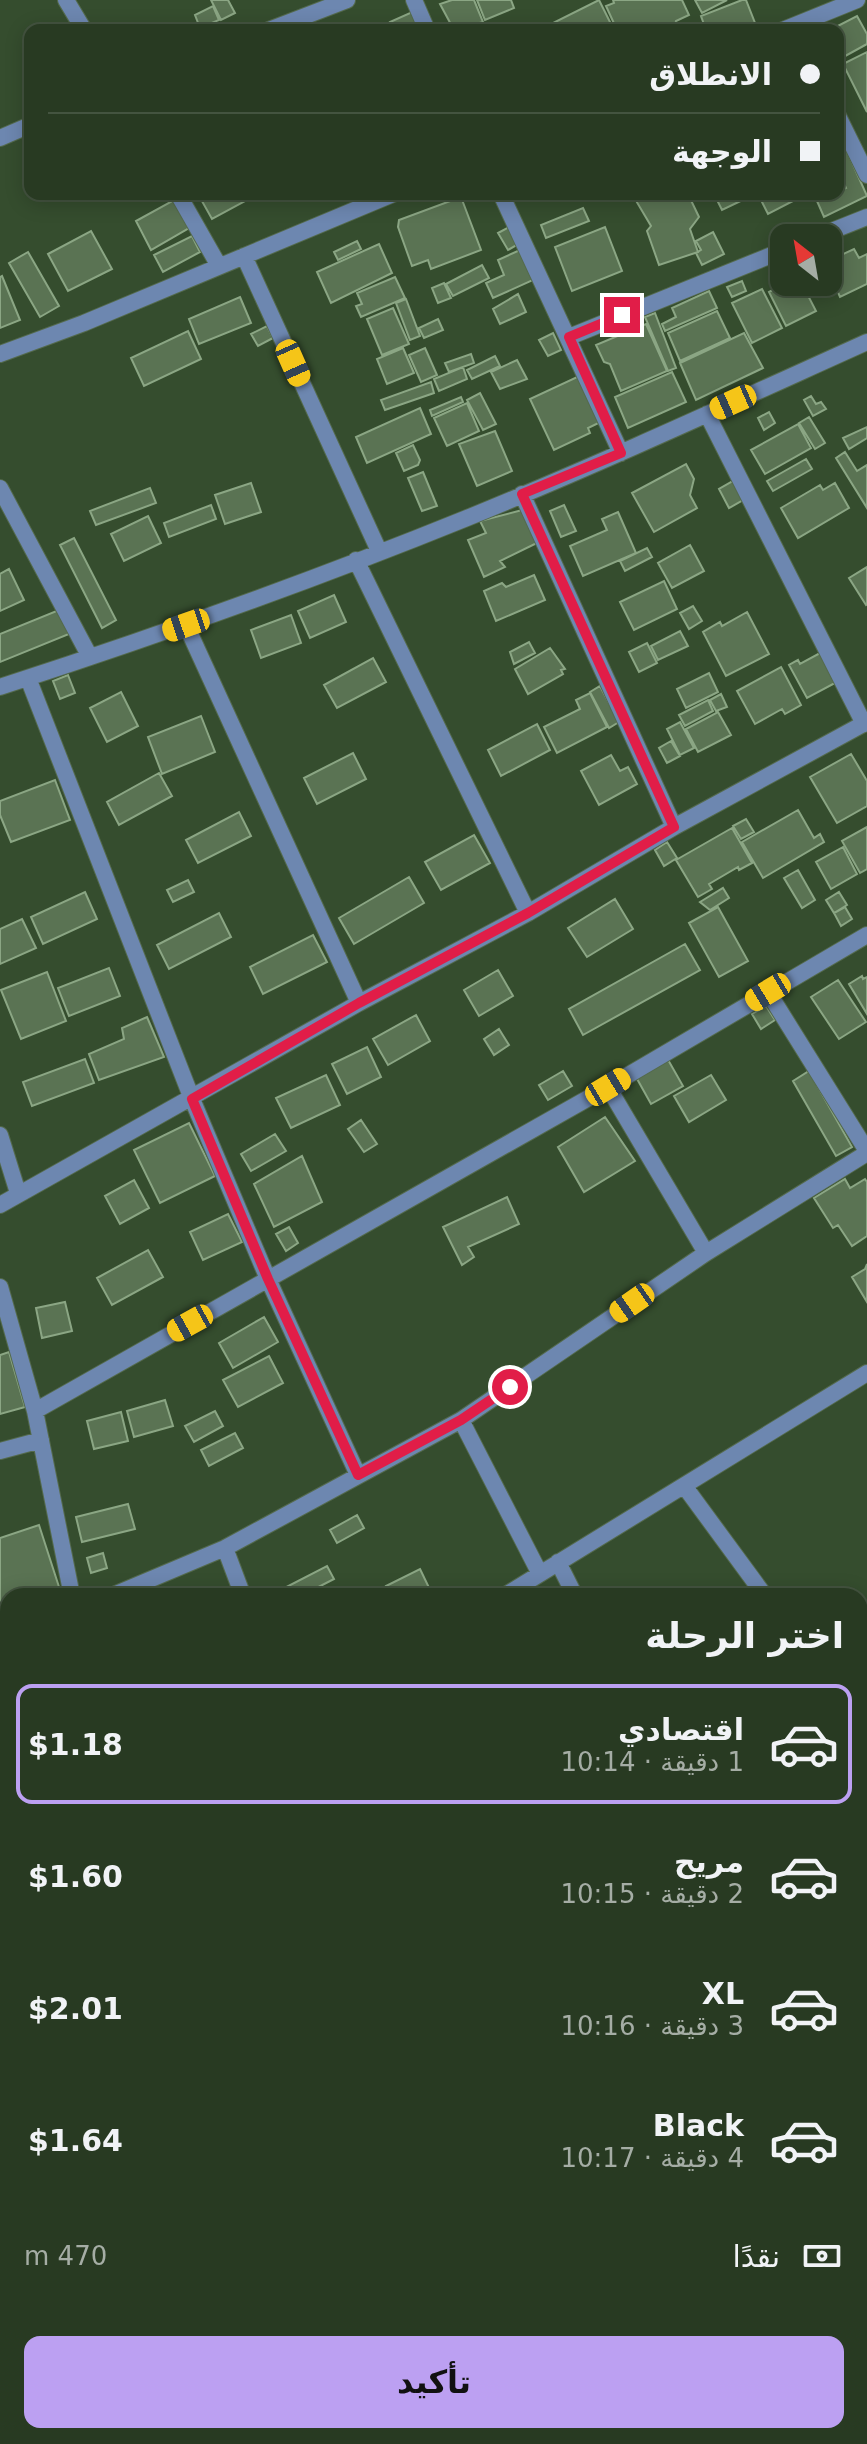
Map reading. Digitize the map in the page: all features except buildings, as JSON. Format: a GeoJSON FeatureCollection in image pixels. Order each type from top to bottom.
{"type":"FeatureCollection","features":[{"type":"Feature","properties":{"kind":"street"},"geometry":{"type":"LineString","coordinates":[[66,0],[80,24]]}},
{"type":"Feature","properties":{"kind":"street"},"geometry":{"type":"LineString","coordinates":[[285,24],[347,0]]}},
{"type":"Feature","properties":{"kind":"street"},"geometry":{"type":"LineString","coordinates":[[414,0],[424,24]]}},
{"type":"Feature","properties":{"kind":"street"},"geometry":{"type":"LineString","coordinates":[[800,24],[857,0]]}},
{"type":"Feature","properties":{"kind":"street"},"geometry":{"type":"LineString","coordinates":[[0,138],[24,128]]}},
{"type":"Feature","properties":{"kind":"street"},"geometry":{"type":"LineString","coordinates":[[844,128],[867,175]]}},
{"type":"Feature","properties":{"kind":"street"},"geometry":{"type":"LineString","coordinates":[[181,200],[219,266]]}},
{"type":"Feature","properties":{"kind":"street"},"geometry":{"type":"LineString","coordinates":[[0,354],[84,323],[379,200]]}},
{"type":"Feature","properties":{"kind":"street"},"geometry":{"type":"LineString","coordinates":[[504,200],[621,453]]}},
{"type":"Feature","properties":{"kind":"street"},"geometry":{"type":"LineString","coordinates":[[842,227],[867,217]]}},
{"type":"Feature","properties":{"kind":"street"},"geometry":{"type":"LineString","coordinates":[[244,256],[379,551]]}},
{"type":"Feature","properties":{"kind":"street"},"geometry":{"type":"LineString","coordinates":[[569,337],[770,256]]}},
{"type":"Feature","properties":{"kind":"street"},"geometry":{"type":"LineString","coordinates":[[0,687],[186,625],[379,551],[621,453],[867,342]]}},
{"type":"Feature","properties":{"kind":"street"},"geometry":{"type":"LineString","coordinates":[[0,1205],[359,1003],[528,913],[674,827],[866,723],[707,414]]}},
{"type":"Feature","properties":{"kind":"street"},"geometry":{"type":"LineString","coordinates":[[0,488],[90,657]]}},
{"type":"Feature","properties":{"kind":"street"},"geometry":{"type":"LineString","coordinates":[[522,494],[674,827]]}},
{"type":"Feature","properties":{"kind":"street"},"geometry":{"type":"LineString","coordinates":[[356,560],[528,913]]}},
{"type":"Feature","properties":{"kind":"street"},"geometry":{"type":"LineString","coordinates":[[186,625],[359,1003]]}},
{"type":"Feature","properties":{"kind":"street"},"geometry":{"type":"LineString","coordinates":[[28,678],[192,1099],[268,1279],[358,1475]]}},
{"type":"Feature","properties":{"kind":"street"},"geometry":{"type":"LineString","coordinates":[[35,1411],[608,1087],[867,935]]}},
{"type":"Feature","properties":{"kind":"street"},"geometry":{"type":"LineString","coordinates":[[130,1588],[225,1548],[461,1420],[706,1253],[867,1152],[768,992]]}},
{"type":"Feature","properties":{"kind":"street"},"geometry":{"type":"LineString","coordinates":[[608,1087],[706,1253]]}},
{"type":"Feature","properties":{"kind":"street"},"geometry":{"type":"LineString","coordinates":[[0,1135],[18,1193]]}},
{"type":"Feature","properties":{"kind":"street"},"geometry":{"type":"LineString","coordinates":[[0,1287],[35,1411],[70,1588]]}},
{"type":"Feature","properties":{"kind":"street"},"geometry":{"type":"LineString","coordinates":[[517,1588],[867,1373]]}},
{"type":"Feature","properties":{"kind":"street"},"geometry":{"type":"LineString","coordinates":[[461,1420],[540,1574]]}},
{"type":"Feature","properties":{"kind":"street"},"geometry":{"type":"LineString","coordinates":[[0,1451],[41,1440]]}},
{"type":"Feature","properties":{"kind":"street"},"geometry":{"type":"LineString","coordinates":[[685,1487],[759,1588]]}},
{"type":"Feature","properties":{"kind":"street"},"geometry":{"type":"LineString","coordinates":[[225,1548],[240,1588]]}},
{"type":"Feature","properties":{"kind":"street"},"geometry":{"type":"LineString","coordinates":[[558,1562],[571,1588]]}},
{"type":"Feature","properties":{"kind":"route"},"geometry":{"type":"LineString","coordinates":[[510,1387],[461,1420],[358,1475],[268,1279],[192,1099],[359,1003],[528,913],[674,827],[522,494],[621,453],[569,337],[622,315]]}}]}
